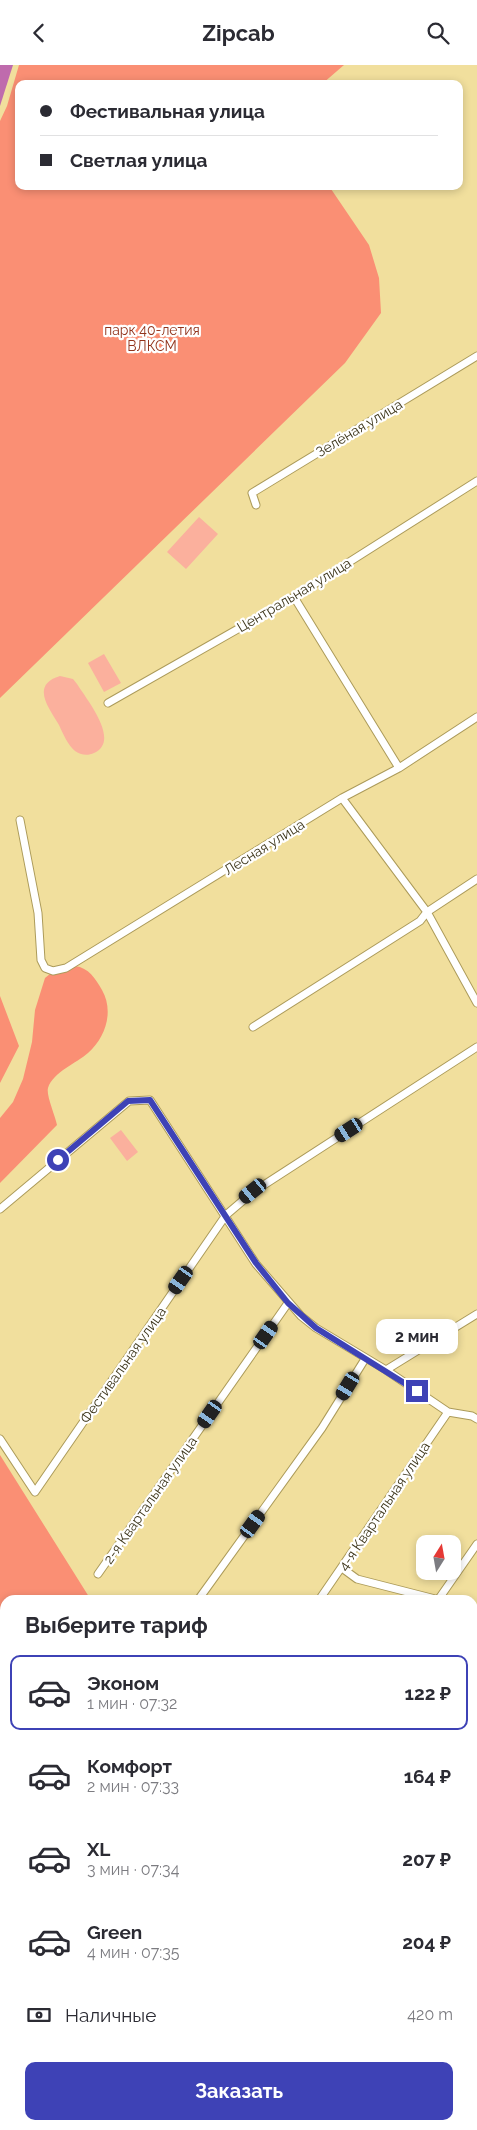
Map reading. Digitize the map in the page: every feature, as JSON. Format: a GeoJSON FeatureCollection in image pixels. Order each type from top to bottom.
{"type":"FeatureCollection","features":[{"type":"Feature","properties":{"kind":"street","name":"Зелёная улица"},"geometry":{"type":"LineString","coordinates":[[256,505],[252,493],[477,356]]}},
{"type":"Feature","properties":{"kind":"street","name":"Центральная улица"},"geometry":{"type":"LineString","coordinates":[[108,703],[294,597],[477,481]]}},
{"type":"Feature","properties":{"kind":"street"},"geometry":{"type":"LineString","coordinates":[[294,597],[399,768]]}},
{"type":"Feature","properties":{"kind":"street","name":"Лесная улица"},"geometry":{"type":"LineString","coordinates":[[20,821],[38,913],[41,959],[43,965],[53,971],[66,968],[78,962],[342,798],[399,768],[477,717]]}},
{"type":"Feature","properties":{"kind":"street"},"geometry":{"type":"LineString","coordinates":[[342,798],[427,912],[477,1003]]}},
{"type":"Feature","properties":{"kind":"street"},"geometry":{"type":"LineString","coordinates":[[253,1027],[420,921],[427,912],[477,879]]}},
{"type":"Feature","properties":{"kind":"street","name":"Фестивальная улица"},"geometry":{"type":"LineString","coordinates":[[0,1439],[35,1492],[226,1215],[253,1191],[477,1047]]}},
{"type":"Feature","properties":{"kind":"street"},"geometry":{"type":"LineString","coordinates":[[0,1209],[128,1101],[150,1100],[256,1263],[288,1303],[316,1328],[386,1370],[448,1412],[472,1416],[477,1419]]}},
{"type":"Feature","properties":{"kind":"street","name":"2-я Квартальная улица"},"geometry":{"type":"LineString","coordinates":[[98,1574],[288,1303]]}},
{"type":"Feature","properties":{"kind":"street"},"geometry":{"type":"LineString","coordinates":[[386,1370],[477,1314]]}},
{"type":"Feature","properties":{"kind":"street"},"geometry":{"type":"LineString","coordinates":[[202,1595],[322,1428],[365,1359]]}},
{"type":"Feature","properties":{"kind":"street","name":"4-я Квартальная улица"},"geometry":{"type":"LineString","coordinates":[[322,1595],[448,1412]]}},
{"type":"Feature","properties":{"kind":"street"},"geometry":{"type":"LineString","coordinates":[[442,1595],[477,1544]]}},
{"type":"Feature","properties":{"kind":"street"},"geometry":{"type":"LineString","coordinates":[[342,1567],[357,1579],[419,1595]]}},
{"type":"Feature","properties":{"kind":"shaded area"},"geometry":{"type":"Polygon","coordinates":[[[0,65],[13,65],[0,106],[0,65]]]}},
{"type":"Feature","properties":{"kind":"shaded area"},"geometry":{"type":"Polygon","coordinates":[[[199,517],[218,534],[186,569],[167,552],[199,517]]]}},
{"type":"Feature","properties":{"kind":"shaded area"},"geometry":{"type":"Polygon","coordinates":[[[104,654],[121,683],[104,692],[88,663],[104,654]]]}},
{"type":"Feature","properties":{"kind":"shaded area"},"geometry":{"type":"Polygon","coordinates":[[[60,676],[73,679],[99,720],[104,739],[101,747],[94,753],[89,755],[82,754],[72,749],[47,704],[44,697],[46,685],[51,680],[60,676]]]}},
{"type":"Feature","properties":{"kind":"shaded area"},"geometry":{"type":"Polygon","coordinates":[[[121,1130],[138,1152],[127,1161],[110,1138],[121,1130]]]}},
{"type":"Feature","properties":{"kind":"green space","name":"парк 40-летия ВЛКСМ"},"geometry":{"type":"Polygon","coordinates":[[[19,65],[344,65],[327,80],[15,80],[15,190],[332,190],[369,245],[379,278],[381,313],[345,363],[0,698],[0,121],[7,106],[19,65]]]}},
{"type":"Feature","properties":{"kind":"green space"},"geometry":{"type":"Polygon","coordinates":[[[75,966],[91,974],[106,998],[108,1015],[104,1032],[88,1053],[60,1073],[51,1082],[48,1088],[48,1095],[57,1125],[0,1183],[0,1118],[13,1102],[23,1079],[32,1042],[35,1010],[45,978],[56,969],[75,966]]]}},
{"type":"Feature","properties":{"kind":"green space"},"geometry":{"type":"Polygon","coordinates":[[[0,996],[19,1046],[0,1083],[0,996]]]}},
{"type":"Feature","properties":{"kind":"green space"},"geometry":{"type":"Polygon","coordinates":[[[0,1455],[88,1595],[0,1595],[0,1455]]]}},
{"type":"Feature","properties":{"kind":"route"},"geometry":{"type":"LineString","coordinates":[[58,1160],[128,1101],[150,1100],[256,1263],[288,1303],[316,1328],[417,1391]]}}]}
